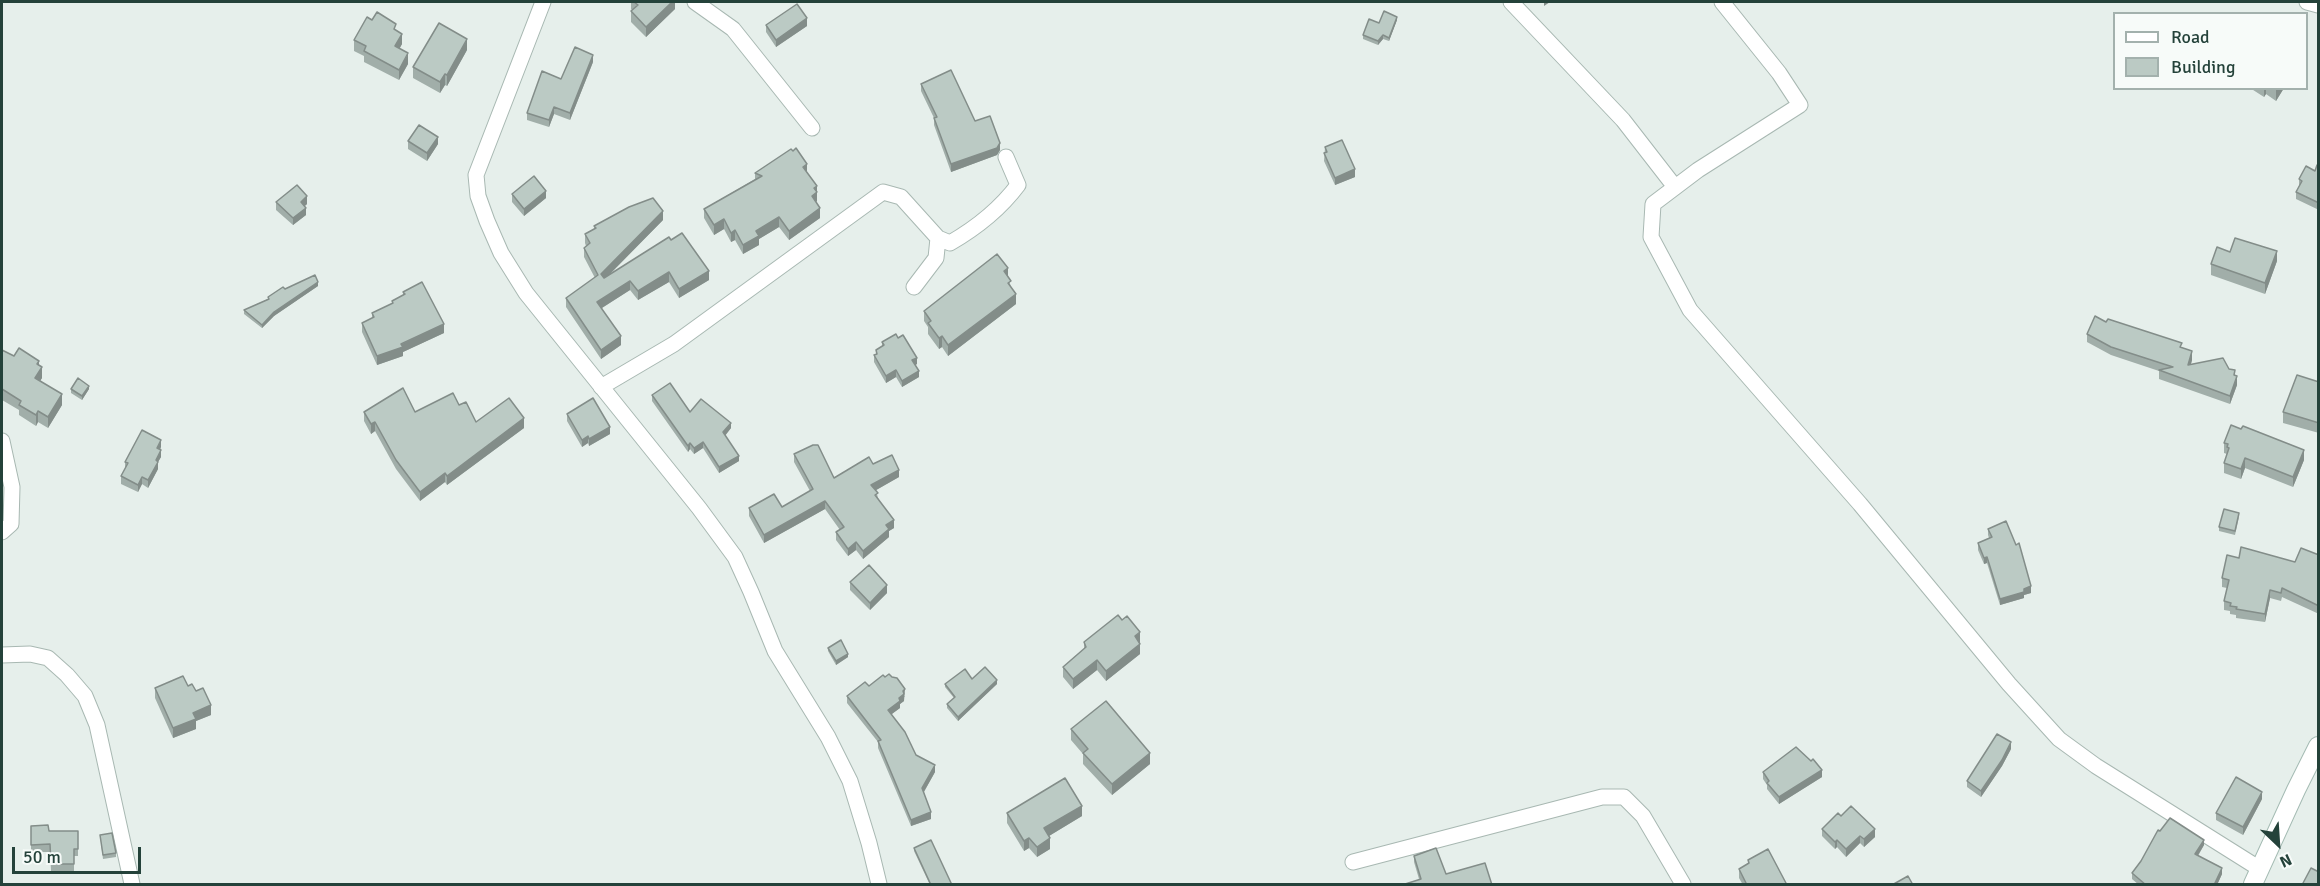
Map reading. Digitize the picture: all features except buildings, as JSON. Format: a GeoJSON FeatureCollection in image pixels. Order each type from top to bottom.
{"type":"FeatureCollection","features":[{"type":"Feature","properties":{"kind":"street"},"geometry":{"type":"LineString","coordinates":[[543,2],[476,176],[478,196],[487,221],[501,253],[526,293],[699,508],[735,557],[775,651],[828,737],[850,781],[879,885]]}},
{"type":"Feature","properties":{"kind":"street"},"geometry":{"type":"LineString","coordinates":[[695,2],[733,29],[812,128]]}},
{"type":"Feature","properties":{"kind":"street"},"geometry":{"type":"LineString","coordinates":[[1511,2],[1623,120],[1675,187]]}},
{"type":"Feature","properties":{"kind":"street"},"geometry":{"type":"LineString","coordinates":[[1722,2],[1779,73],[1800,105],[1698,170],[1653,204],[1651,237],[1690,310],[1860,504],[2009,684],[2059,739],[2257,877],[2296,790],[2319,746]]}},
{"type":"Feature","properties":{"kind":"street"},"geometry":{"type":"LineString","coordinates":[[2307,2],[2319,6]]}},
{"type":"Feature","properties":{"kind":"street"},"geometry":{"type":"LineString","coordinates":[[602,387],[674,344],[883,192],[901,197],[938,238],[950,243],[966,234],[1005,202],[1018,185],[1006,157]]}},
{"type":"Feature","properties":{"kind":"street"},"geometry":{"type":"LineString","coordinates":[[914,287],[936,258],[938,238]]}},
{"type":"Feature","properties":{"kind":"street"},"geometry":{"type":"LineString","coordinates":[[2,441],[12,488],[11,524],[2,532]]}},
{"type":"Feature","properties":{"kind":"street"},"geometry":{"type":"LineString","coordinates":[[2,655],[30,654],[48,658],[85,696],[97,725],[132,885]]}},
{"type":"Feature","properties":{"kind":"street"},"geometry":{"type":"LineString","coordinates":[[1353,862],[1602,797],[1624,797],[1643,816],[1683,885]]}}]}
